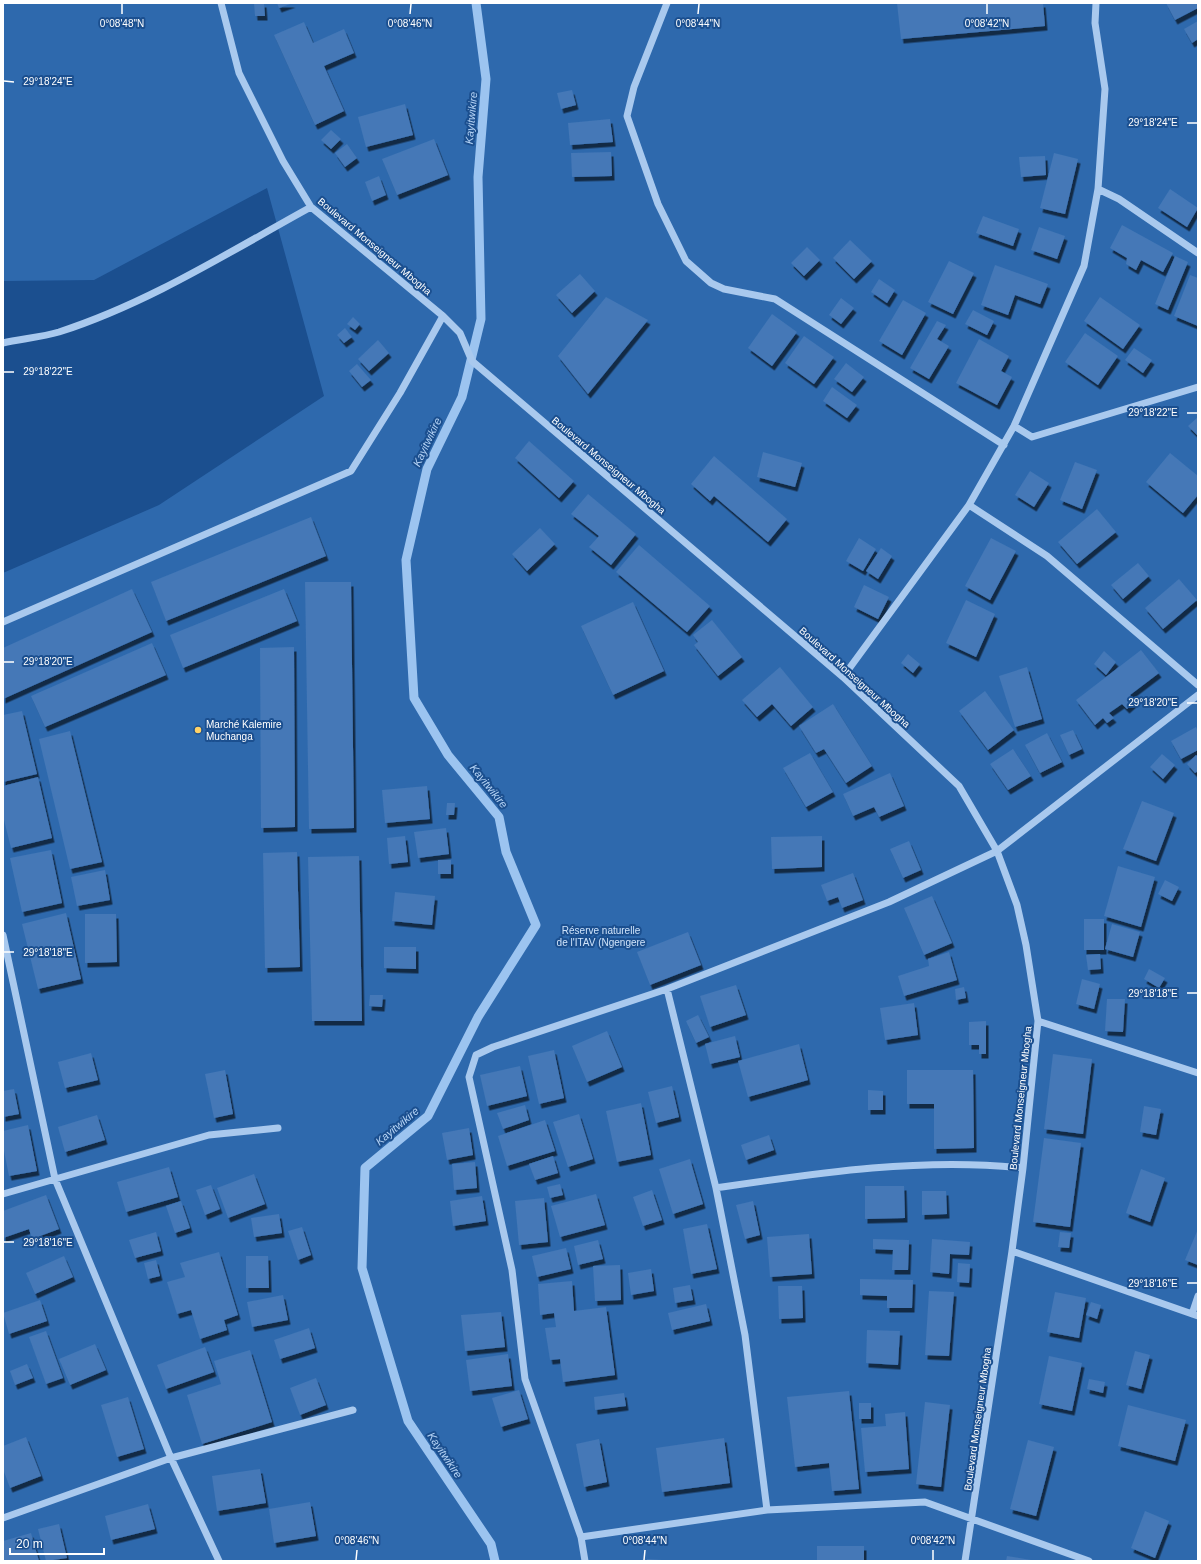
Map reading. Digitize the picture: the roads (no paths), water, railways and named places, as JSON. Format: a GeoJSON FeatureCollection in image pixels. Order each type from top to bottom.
{"type":"FeatureCollection","features":[{"type":"Feature","properties":{"kind":"street","name":"Boulevard Monseigneur Mbogha"},"geometry":{"type":"LineString","coordinates":[[221,3],[239,73],[283,161],[311,207],[443,316],[460,333],[472,361],[843,677],[958,786],[997,851],[1017,905],[1026,945],[1038,1021],[1023,1168],[1012,1251],[965,1561]]}},
{"type":"Feature","properties":{"kind":"street"},"geometry":{"type":"LineString","coordinates":[[667,3],[634,87],[627,116],[658,204],[686,261],[711,283],[724,289],[775,299],[1004,445]]}},
{"type":"Feature","properties":{"kind":"street"},"geometry":{"type":"LineString","coordinates":[[843,677],[969,505],[1014,426],[1084,266],[1098,189],[1105,89],[1095,23],[1096,3]]}},
{"type":"Feature","properties":{"kind":"street"},"geometry":{"type":"LineString","coordinates":[[1098,189],[1119,199],[1198,253]]}},
{"type":"Feature","properties":{"kind":"street"},"geometry":{"type":"LineString","coordinates":[[3,343],[58,332],[118,310],[167,287],[311,207]]}},
{"type":"Feature","properties":{"kind":"street"},"geometry":{"type":"LineString","coordinates":[[3,622],[351,471],[400,393],[443,316]]}},
{"type":"Feature","properties":{"kind":"street"},"geometry":{"type":"LineString","coordinates":[[1014,426],[1032,437],[1198,387]]}},
{"type":"Feature","properties":{"kind":"street"},"geometry":{"type":"LineString","coordinates":[[969,505],[1047,556],[1198,686]]}},
{"type":"Feature","properties":{"kind":"street"},"geometry":{"type":"LineString","coordinates":[[585,1561],[581,1537],[525,1379],[512,1270],[469,1076],[476,1055],[493,1047],[667,989],[889,902],[997,851],[1198,696]]}},
{"type":"Feature","properties":{"kind":"street"},"geometry":{"type":"LineString","coordinates":[[3,935],[55,1178],[171,1458],[219,1561]]}},
{"type":"Feature","properties":{"kind":"street"},"geometry":{"type":"LineString","coordinates":[[667,989],[716,1188],[745,1335],[767,1510]]}},
{"type":"Feature","properties":{"kind":"street"},"geometry":{"type":"LineString","coordinates":[[1038,1021],[1198,1072]]}},
{"type":"Feature","properties":{"kind":"street"},"geometry":{"type":"LineString","coordinates":[[3,1194],[209,1135],[278,1128]]}},
{"type":"Feature","properties":{"kind":"street"},"geometry":{"type":"LineString","coordinates":[[716,1188],[840,1170],[982,1163],[1023,1168]]}},
{"type":"Feature","properties":{"kind":"street"},"geometry":{"type":"LineString","coordinates":[[1012,1251],[1195,1315],[1198,1296]]}},
{"type":"Feature","properties":{"kind":"street"},"geometry":{"type":"LineString","coordinates":[[3,1518],[171,1458],[353,1410]]}},
{"type":"Feature","properties":{"kind":"street"},"geometry":{"type":"LineString","coordinates":[[581,1537],[767,1510],[925,1502],[1089,1561]]}},
{"type":"Feature","properties":{"kind":"waterway","name":"Kayitwikire"},"geometry":{"type":"LineString","coordinates":[[476,3],[486,79],[478,177],[481,319],[462,397],[427,469],[406,560],[414,698],[448,755],[499,817],[506,852],[536,925],[478,1017],[428,1116],[365,1168],[362,1268],[408,1421],[491,1544],[495,1561]]}},
{"type":"Feature","properties":{"kind":"place","name":"Marché Kalemire Muchanga"},"geometry":{"type":"Point","coordinates":[198,730]}},
{"type":"Feature","properties":{"kind":"park label","name":"Réserve naturelle de l'ITAV (Ngengere"},"geometry":{"type":"Point","coordinates":[601,936]}}]}
